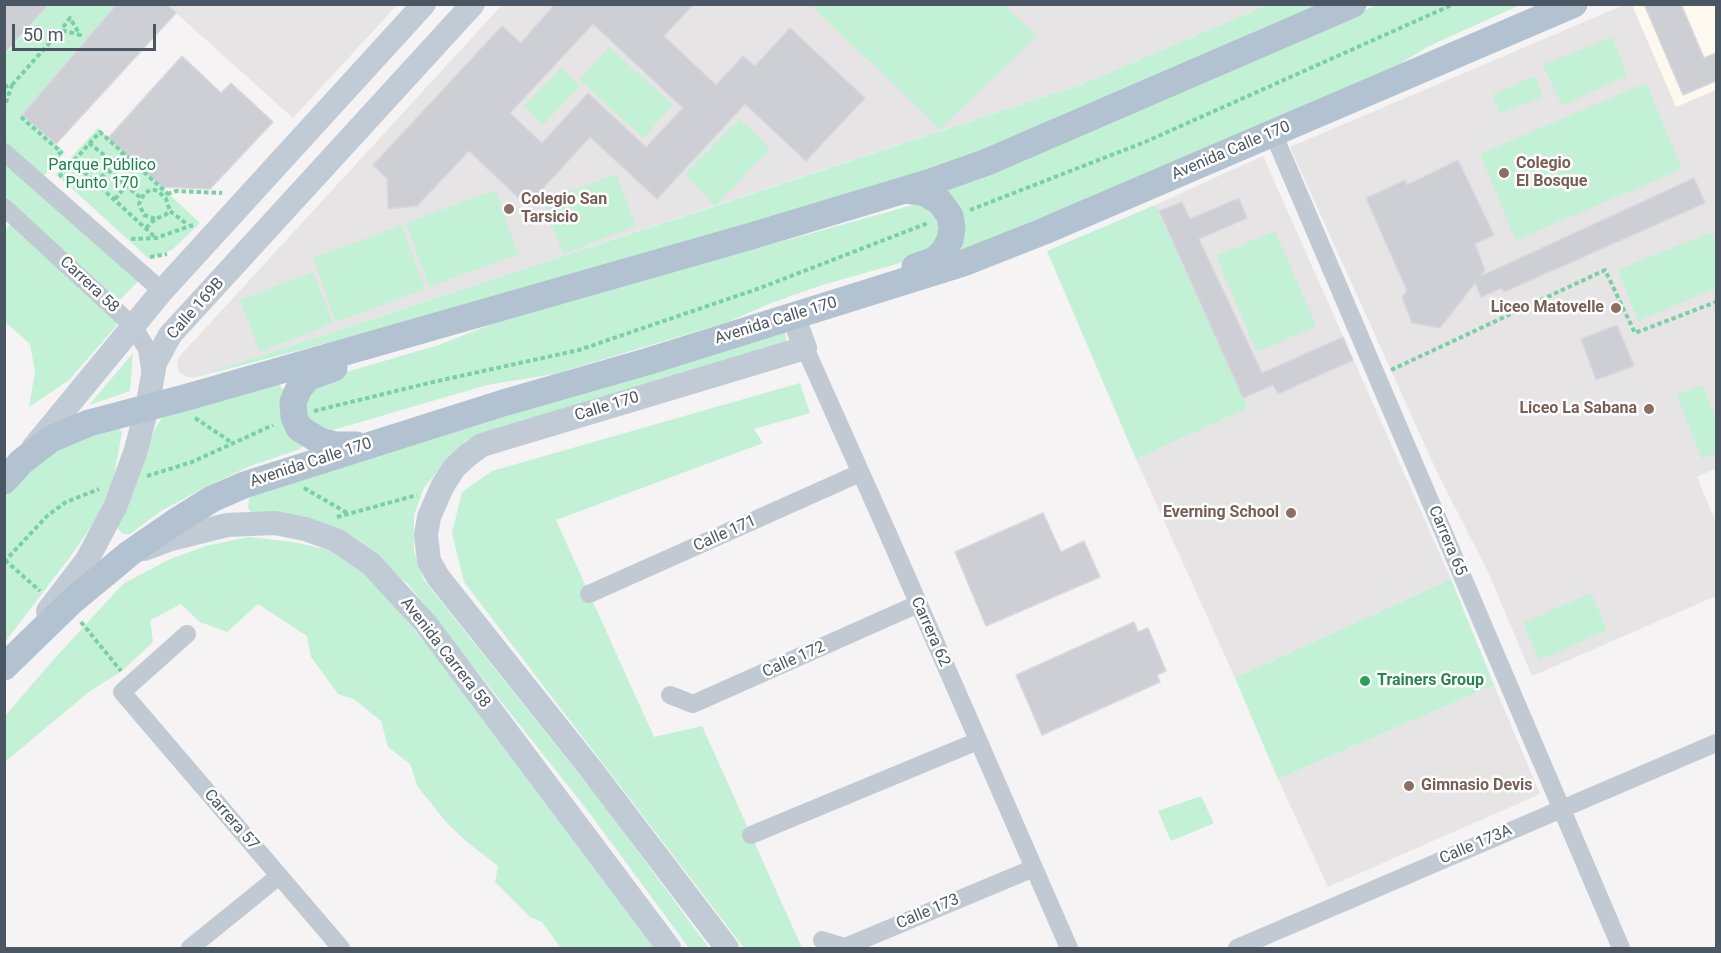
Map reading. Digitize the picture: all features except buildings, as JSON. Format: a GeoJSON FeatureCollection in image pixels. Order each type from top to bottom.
{"type":"FeatureCollection","features":[{"type":"Feature","properties":{"kind":"main road"},"geometry":{"type":"LineString","coordinates":[[13,472],[51,439],[89,423],[493,310],[904,190],[987,162],[1031,145],[1353,4]]}},
{"type":"Feature","properties":{"kind":"main road"},"geometry":{"type":"LineString","coordinates":[[1383,86],[1477,34],[1544,4]]}},
{"type":"Feature","properties":{"kind":"main road","name":"Avenida Calle 170"},"geometry":{"type":"LineString","coordinates":[[4,665],[72,601],[130,553],[212,499],[244,485],[503,403],[646,362],[975,259],[1574,4]]}},
{"type":"Feature","properties":{"kind":"main road"},"geometry":{"type":"LineString","coordinates":[[820,307],[935,260],[944,251],[950,240],[952,228],[950,216],[940,202],[925,193],[904,190]]}},
{"type":"Feature","properties":{"kind":"main road"},"geometry":{"type":"LineString","coordinates":[[368,445],[336,445],[320,441],[299,428],[294,417],[293,402],[299,388],[309,378],[321,372],[399,348],[493,310]]}},
{"type":"Feature","properties":{"kind":"street"},"geometry":{"type":"LineString","coordinates":[[13,472],[162,291],[424,4]]}},
{"type":"Feature","properties":{"kind":"street"},"geometry":{"type":"LineString","coordinates":[[437,4],[453,26]]}},
{"type":"Feature","properties":{"kind":"street","name":"Calle 169B"},"geometry":{"type":"LineString","coordinates":[[4,665],[87,560],[115,507],[126,482],[147,408],[151,375],[158,354],[170,335],[473,4]]}},
{"type":"Feature","properties":{"kind":"street","name":"Carrera 65"},"geometry":{"type":"LineString","coordinates":[[1273,133],[1621,948]]}},
{"type":"Feature","properties":{"kind":"street"},"geometry":{"type":"LineString","coordinates":[[4,152],[162,291]]}},
{"type":"Feature","properties":{"kind":"street","name":"Carrera 58"},"geometry":{"type":"LineString","coordinates":[[4,207],[133,326],[147,349],[151,375]]}},
{"type":"Feature","properties":{"kind":"street","name":"Carrera 62"},"geometry":{"type":"LineString","coordinates":[[793,315],[805,348],[1069,948]]}},
{"type":"Feature","properties":{"kind":"street","name":"Calle 170"},"geometry":{"type":"LineString","coordinates":[[426,498],[454,468],[482,445],[805,348]]}},
{"type":"Feature","properties":{"kind":"street","name":"Calle 171"},"geometry":{"type":"LineString","coordinates":[[590,594],[860,473]]}},
{"type":"Feature","properties":{"kind":"street"},"geometry":{"type":"LineString","coordinates":[[426,498],[429,517],[426,535],[429,561],[438,578],[590,768],[727,948]]}},
{"type":"Feature","properties":{"kind":"street","name":"Avenida Carrera 58"},"geometry":{"type":"LineString","coordinates":[[130,553],[171,539],[227,525],[275,523],[305,529],[336,540],[371,564],[426,624],[669,948]]}},
{"type":"Feature","properties":{"kind":"street","name":"Calle 172"},"geometry":{"type":"LineString","coordinates":[[670,695],[693,704],[918,604]]}},
{"type":"Feature","properties":{"kind":"street"},"geometry":{"type":"LineString","coordinates":[[126,688],[187,634]]}},
{"type":"Feature","properties":{"kind":"street","name":"Carrera 57"},"geometry":{"type":"LineString","coordinates":[[126,688],[279,876],[341,948]]}},
{"type":"Feature","properties":{"kind":"street"},"geometry":{"type":"LineString","coordinates":[[751,835],[978,741]]}},
{"type":"Feature","properties":{"kind":"street","name":"Calle 173A"},"geometry":{"type":"LineString","coordinates":[[1237,948],[1716,743]]}},
{"type":"Feature","properties":{"kind":"street","name":"Calle 173"},"geometry":{"type":"LineString","coordinates":[[822,940],[844,947],[1034,868]]}},
{"type":"Feature","properties":{"kind":"street"},"geometry":{"type":"LineString","coordinates":[[190,948],[279,876]]}},
{"type":"Feature","properties":{"kind":"path"},"geometry":{"type":"LineString","coordinates":[[54,604],[5,561],[47,516],[66,502],[84,493],[192,462],[294,417],[326,407],[579,350],[760,288],[914,228],[1077,170],[1454,4]]}},
{"type":"Feature","properties":{"kind":"path"},"geometry":{"type":"LineString","coordinates":[[4,108],[12,85],[70,18],[80,35],[61,30]]}},
{"type":"Feature","properties":{"kind":"path"},"geometry":{"type":"LineString","coordinates":[[4,87],[12,85]]}},
{"type":"Feature","properties":{"kind":"path"},"geometry":{"type":"LineString","coordinates":[[21,117],[61,152],[45,169]]}},
{"type":"Feature","properties":{"kind":"path"},"geometry":{"type":"LineString","coordinates":[[56,180],[100,132],[165,195],[170,211],[188,225]]}},
{"type":"Feature","properties":{"kind":"path"},"geometry":{"type":"LineString","coordinates":[[89,143],[114,163]]}},
{"type":"Feature","properties":{"kind":"path"},"geometry":{"type":"LineString","coordinates":[[96,183],[123,153]]}},
{"type":"Feature","properties":{"kind":"path"},"geometry":{"type":"LineString","coordinates":[[73,162],[156,238],[196,224]]}},
{"type":"Feature","properties":{"kind":"path"},"geometry":{"type":"LineString","coordinates":[[108,170],[142,199]]}},
{"type":"Feature","properties":{"kind":"path"},"geometry":{"type":"LineString","coordinates":[[115,199],[126,186]]}},
{"type":"Feature","properties":{"kind":"path"},"geometry":{"type":"LineString","coordinates":[[155,219],[144,215],[139,204],[144,194],[150,190],[165,195],[176,191],[232,193]]}},
{"type":"Feature","properties":{"kind":"path"},"geometry":{"type":"LineString","coordinates":[[146,228],[155,219],[170,211]]}},
{"type":"Feature","properties":{"kind":"path"},"geometry":{"type":"LineString","coordinates":[[1377,376],[1605,270],[1635,333],[1716,302]]}},
{"type":"Feature","properties":{"kind":"path"},"geometry":{"type":"LineString","coordinates":[[188,413],[235,444]]}},
{"type":"Feature","properties":{"kind":"path"},"geometry":{"type":"LineString","coordinates":[[303,487],[349,514]]}},
{"type":"Feature","properties":{"kind":"path"},"geometry":{"type":"LineString","coordinates":[[331,519],[426,498]]}},
{"type":"Feature","properties":{"kind":"path"},"geometry":{"type":"LineString","coordinates":[[81,622],[126,688]]}},
{"type":"Feature","properties":{"kind":"shaded area"},"geometry":{"type":"Polygon","coordinates":[[[167,5],[397,5],[293,118],[167,5]]]}},
{"type":"Feature","properties":{"kind":"shaded area","name":"Colegio San Tarsicio"},"geometry":{"type":"Polygon","coordinates":[[[502,5],[1267,5],[1083,84],[193,378],[179,372],[177,364],[179,357],[502,5]]]}},
{"type":"Feature","properties":{"kind":"shaded area"},"geometry":{"type":"Polygon","coordinates":[[[1624,5],[1632,5],[1676,107],[1716,90],[1716,468],[1697,477],[1716,523],[1716,596],[1532,676],[1488,572],[1437,472],[1290,147],[1624,5]]]}},
{"type":"Feature","properties":{"kind":"shaded area"},"geometry":{"type":"Polygon","coordinates":[[[1632,5],[1716,5],[1716,90],[1676,108],[1632,5]]]}},
{"type":"Feature","properties":{"kind":"shaded area","name":"Everning School"},"geometry":{"type":"Polygon","coordinates":[[[1263,156],[1451,579],[1235,678],[1136,459],[1248,408],[1155,205],[1263,156]]]}},
{"type":"Feature","properties":{"kind":"shaded area","name":"Gimnasio Devis"},"geometry":{"type":"Polygon","coordinates":[[[1494,685],[1540,794],[1328,887],[1278,779],[1494,685]]]}},
{"type":"Feature","properties":{"kind":"green space"},"geometry":{"type":"Polygon","coordinates":[[[49,5],[112,5],[115,7],[22,115],[65,152],[42,178],[5,150],[5,55],[49,5]]]}},
{"type":"Feature","properties":{"kind":"green space"},"geometry":{"type":"Polygon","coordinates":[[[811,5],[1004,5],[1037,36],[940,129],[811,5]]]}},
{"type":"Feature","properties":{"kind":"green space"},"geometry":{"type":"Polygon","coordinates":[[[1267,5],[1337,5],[1034,137],[537,288],[193,378],[1083,84],[1267,5]]]}},
{"type":"Feature","properties":{"kind":"green space"},"geometry":{"type":"Polygon","coordinates":[[[1377,5],[1520,5],[1429,46],[1380,76],[1163,171],[962,250],[944,185],[1377,5]]]}},
{"type":"Feature","properties":{"kind":"green space"},"geometry":{"type":"Polygon","coordinates":[[[1612,37],[1627,76],[1562,105],[1543,65],[1612,37]]]}},
{"type":"Feature","properties":{"kind":"green space"},"geometry":{"type":"Polygon","coordinates":[[[609,47],[673,105],[643,138],[580,80],[609,47]]]}},
{"type":"Feature","properties":{"kind":"green space"},"geometry":{"type":"Polygon","coordinates":[[[561,68],[580,86],[543,125],[524,106],[561,68]]]}},
{"type":"Feature","properties":{"kind":"green space"},"geometry":{"type":"Polygon","coordinates":[[[1535,76],[1543,96],[1500,114],[1492,95],[1535,76]]]}},
{"type":"Feature","properties":{"kind":"green space"},"geometry":{"type":"Polygon","coordinates":[[[1646,83],[1682,169],[1516,240],[1480,154],[1646,83]]]}},
{"type":"Feature","properties":{"kind":"green space"},"geometry":{"type":"Polygon","coordinates":[[[740,119],[770,149],[715,206],[685,174],[740,119]]]}},
{"type":"Feature","properties":{"kind":"green space","name":"Parque Público Punto 170"},"geometry":{"type":"Polygon","coordinates":[[[98,128],[200,223],[172,250],[149,259],[56,174],[98,128]]]}},
{"type":"Feature","properties":{"kind":"green space"},"geometry":{"type":"Polygon","coordinates":[[[4,158],[141,278],[118,302],[5,196],[4,158]]]}},
{"type":"Feature","properties":{"kind":"green space"},"geometry":{"type":"Polygon","coordinates":[[[616,174],[636,225],[563,254],[543,202],[616,174]]]}},
{"type":"Feature","properties":{"kind":"green space"},"geometry":{"type":"Polygon","coordinates":[[[495,190],[518,254],[429,287],[406,223],[495,190]]]}},
{"type":"Feature","properties":{"kind":"green space"},"geometry":{"type":"Polygon","coordinates":[[[913,205],[924,206],[934,212],[941,222],[940,243],[914,259],[819,286],[728,322],[554,374],[487,385],[333,430],[322,428],[310,421],[307,415],[304,397],[332,376],[439,345],[510,317],[913,205]]]}},
{"type":"Feature","properties":{"kind":"green space"},"geometry":{"type":"Polygon","coordinates":[[[1155,205],[1248,408],[1136,459],[1047,251],[1155,205]]]}},
{"type":"Feature","properties":{"kind":"green space"},"geometry":{"type":"Polygon","coordinates":[[[10,224],[118,324],[69,380],[29,407],[35,372],[30,344],[5,322],[5,231],[10,224]]]}},
{"type":"Feature","properties":{"kind":"green space"},"geometry":{"type":"Polygon","coordinates":[[[402,225],[425,289],[336,322],[313,258],[402,225]]]}},
{"type":"Feature","properties":{"kind":"green space"},"geometry":{"type":"Polygon","coordinates":[[[1275,231],[1316,326],[1257,352],[1216,256],[1275,231]]]}},
{"type":"Feature","properties":{"kind":"green space"},"geometry":{"type":"Polygon","coordinates":[[[1711,232],[1716,245],[1716,288],[1638,321],[1618,270],[1711,232]]]}},
{"type":"Feature","properties":{"kind":"green space"},"geometry":{"type":"Polygon","coordinates":[[[313,272],[333,323],[260,352],[240,300],[313,272]]]}},
{"type":"Feature","properties":{"kind":"green space"},"geometry":{"type":"Polygon","coordinates":[[[780,331],[786,334],[786,341],[782,346],[467,440],[424,488],[414,515],[414,551],[424,580],[603,804],[709,948],[689,948],[588,811],[408,584],[362,548],[255,517],[248,508],[249,499],[254,491],[780,331]]]}},
{"type":"Feature","properties":{"kind":"green space"},"geometry":{"type":"Polygon","coordinates":[[[133,353],[130,391],[89,405],[133,353]]]}},
{"type":"Feature","properties":{"kind":"green space"},"geometry":{"type":"Polygon","coordinates":[[[800,383],[810,413],[754,429],[763,443],[556,520],[654,737],[702,726],[802,948],[744,948],[464,582],[452,533],[462,492],[492,471],[800,383]]]}},
{"type":"Feature","properties":{"kind":"green space"},"geometry":{"type":"Polygon","coordinates":[[[278,384],[285,390],[304,445],[300,449],[250,466],[202,489],[161,511],[130,534],[123,534],[118,529],[118,521],[141,456],[164,416],[278,384]]]}},
{"type":"Feature","properties":{"kind":"green space"},"geometry":{"type":"Polygon","coordinates":[[[1702,385],[1716,417],[1716,453],[1702,459],[1677,395],[1702,385]]]}},
{"type":"Feature","properties":{"kind":"green space"},"geometry":{"type":"Polygon","coordinates":[[[118,428],[122,432],[114,476],[97,518],[5,642],[4,497],[34,467],[66,444],[118,428]]]}},
{"type":"Feature","properties":{"kind":"green space"},"geometry":{"type":"Polygon","coordinates":[[[248,537],[293,542],[329,550],[369,577],[444,664],[656,948],[561,948],[542,922],[530,917],[495,882],[498,866],[446,822],[418,787],[410,764],[388,747],[381,721],[354,699],[338,694],[311,657],[307,636],[258,604],[227,632],[200,622],[181,604],[150,620],[153,642],[122,671],[90,691],[5,762],[4,717],[123,584],[168,560],[206,546],[248,537]]]}},
{"type":"Feature","properties":{"kind":"green space","name":"Trainers Group"},"geometry":{"type":"Polygon","coordinates":[[[1451,579],[1494,685],[1278,779],[1235,678],[1451,579]]]}},
{"type":"Feature","properties":{"kind":"green space"},"geometry":{"type":"Polygon","coordinates":[[[1591,593],[1607,630],[1539,660],[1523,623],[1591,593]]]}},
{"type":"Feature","properties":{"kind":"green space"},"geometry":{"type":"Polygon","coordinates":[[[1201,796],[1214,823],[1171,841],[1158,811],[1201,796]]]}},
{"type":"Feature","properties":{"kind":"place","name":"Colegio El Bosque"},"geometry":{"type":"Point","coordinates":[1504,173]}},
{"type":"Feature","properties":{"kind":"place","name":"Colegio San Tarsicio"},"geometry":{"type":"Point","coordinates":[509,209]}},
{"type":"Feature","properties":{"kind":"place","name":"Liceo Matovelle"},"geometry":{"type":"Point","coordinates":[1616,308]}},
{"type":"Feature","properties":{"kind":"place","name":"Liceo La Sabana"},"geometry":{"type":"Point","coordinates":[1649,409]}},
{"type":"Feature","properties":{"kind":"place","name":"Everning School"},"geometry":{"type":"Point","coordinates":[1291,513]}},
{"type":"Feature","properties":{"kind":"place","name":"Trainers Group"},"geometry":{"type":"Point","coordinates":[1365,681]}},
{"type":"Feature","properties":{"kind":"place","name":"Gimnasio Devis"},"geometry":{"type":"Point","coordinates":[1409,786]}}]}
